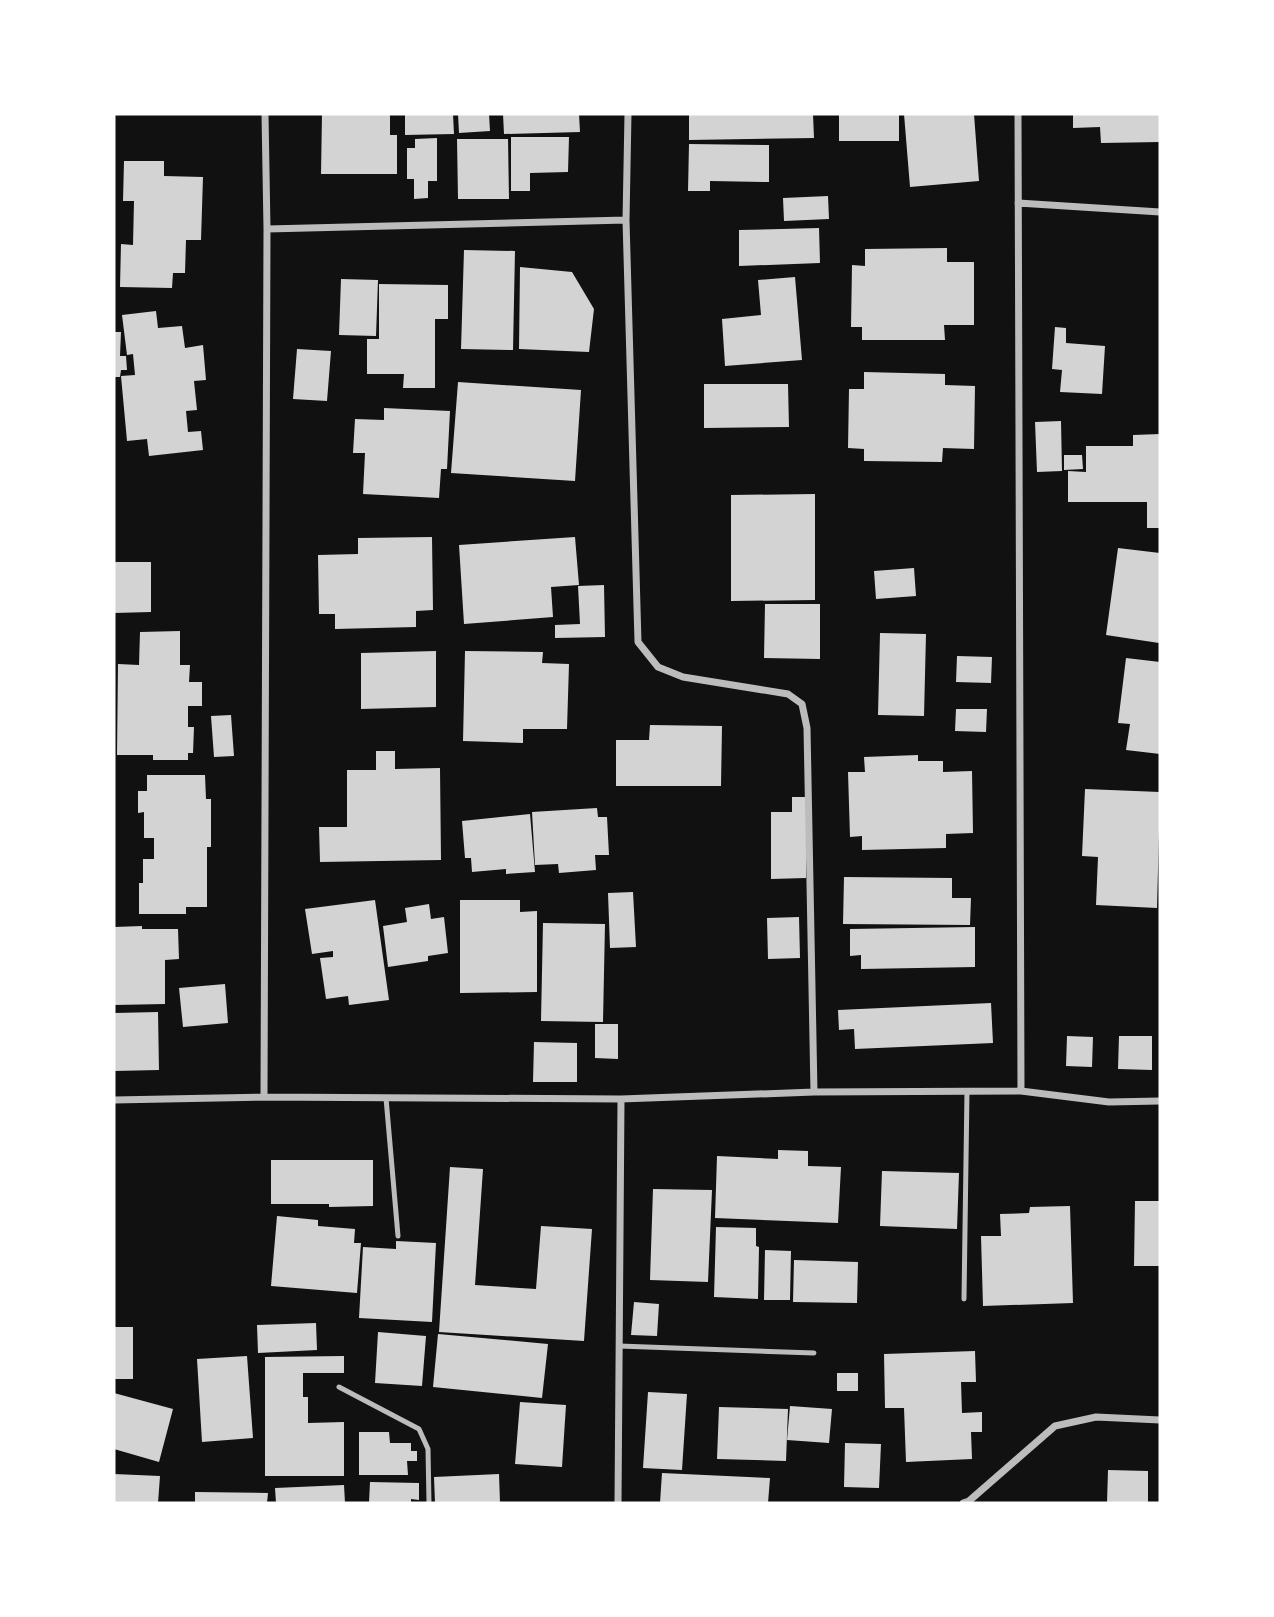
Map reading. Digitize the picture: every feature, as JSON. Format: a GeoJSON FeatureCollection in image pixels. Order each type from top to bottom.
{"type":"FeatureCollection","features":[{"type":"Feature","properties":{"kind":"street"},"geometry":{"type":"LineString","coordinates":[[264,1097],[267,229],[265,114]]}},
{"type":"Feature","properties":{"kind":"street"},"geometry":{"type":"LineString","coordinates":[[628,114],[626,220],[638,642],[658,667],[683,677],[788,694],[802,704],[807,728],[814,1092]]}},
{"type":"Feature","properties":{"kind":"street"},"geometry":{"type":"LineString","coordinates":[[1018,114],[1021,1091]]}},
{"type":"Feature","properties":{"kind":"street"},"geometry":{"type":"LineString","coordinates":[[1018,203],[1160,212]]}},
{"type":"Feature","properties":{"kind":"street"},"geometry":{"type":"LineString","coordinates":[[267,229],[626,220]]}},
{"type":"Feature","properties":{"kind":"street"},"geometry":{"type":"LineString","coordinates":[[114,1100],[264,1097],[621,1099],[814,1092],[1021,1091],[1110,1102],[1160,1101]]}},
{"type":"Feature","properties":{"kind":"street"},"geometry":{"type":"LineString","coordinates":[[618,1503],[621,1099]]}},
{"type":"Feature","properties":{"kind":"street"},"geometry":{"type":"LineString","coordinates":[[963,1503],[969,1501],[1055,1426],[1096,1417],[1160,1420]]}},
{"type":"Feature","properties":{"kind":"lane"},"geometry":{"type":"LineString","coordinates":[[964,1299],[967,1091]]}},
{"type":"Feature","properties":{"kind":"lane"},"geometry":{"type":"LineString","coordinates":[[386,1098],[398,1236]]}},
{"type":"Feature","properties":{"kind":"lane"},"geometry":{"type":"LineString","coordinates":[[619,1346],[814,1353]]}},
{"type":"Feature","properties":{"kind":"lane"},"geometry":{"type":"LineString","coordinates":[[339,1387],[419,1429],[428,1449],[429,1503]]}},
{"type":"Feature","properties":{"kind":"building"},"geometry":{"type":"Polygon","coordinates":[[[322,114],[390,114],[390,135],[397,135],[397,174],[321,174],[322,114]]]}},
{"type":"Feature","properties":{"kind":"building"},"geometry":{"type":"Polygon","coordinates":[[[405,114],[453,114],[454,134],[405,135],[405,114]]]}},
{"type":"Feature","properties":{"kind":"building"},"geometry":{"type":"Polygon","coordinates":[[[458,114],[489,114],[490,131],[459,133],[458,114]]]}},
{"type":"Feature","properties":{"kind":"building"},"geometry":{"type":"Polygon","coordinates":[[[503,114],[579,114],[580,132],[504,134],[503,114]]]}},
{"type":"Feature","properties":{"kind":"building"},"geometry":{"type":"Polygon","coordinates":[[[689,114],[813,114],[814,138],[689,140],[689,114]]]}},
{"type":"Feature","properties":{"kind":"building"},"geometry":{"type":"Polygon","coordinates":[[[839,114],[899,114],[899,141],[839,141],[839,114]]]}},
{"type":"Feature","properties":{"kind":"building"},"geometry":{"type":"Polygon","coordinates":[[[904,114],[974,114],[979,181],[910,187],[904,114]]]}},
{"type":"Feature","properties":{"kind":"building"},"geometry":{"type":"Polygon","coordinates":[[[1073,114],[1160,114],[1160,142],[1101,143],[1100,127],[1073,128],[1073,114]]]}},
{"type":"Feature","properties":{"kind":"building"},"geometry":{"type":"Polygon","coordinates":[[[511,137],[569,137],[568,172],[530,173],[530,191],[511,191],[511,137]]]}},
{"type":"Feature","properties":{"kind":"building"},"geometry":{"type":"Polygon","coordinates":[[[437,138],[437,181],[428,181],[428,198],[414,199],[414,179],[407,179],[407,148],[415,148],[415,139],[437,138]]]}},
{"type":"Feature","properties":{"kind":"building"},"geometry":{"type":"Polygon","coordinates":[[[457,139],[508,139],[509,199],[458,199],[457,139]]]}},
{"type":"Feature","properties":{"kind":"building"},"geometry":{"type":"Polygon","coordinates":[[[689,144],[769,145],[769,182],[710,181],[710,191],[688,191],[689,144]]]}},
{"type":"Feature","properties":{"kind":"building"},"geometry":{"type":"Polygon","coordinates":[[[124,161],[164,161],[164,176],[203,177],[201,240],[186,240],[185,273],[173,273],[172,288],[120,287],[121,244],[133,245],[134,201],[123,201],[124,161]]]}},
{"type":"Feature","properties":{"kind":"building"},"geometry":{"type":"Polygon","coordinates":[[[828,196],[829,219],[784,221],[783,198],[828,196]]]}},
{"type":"Feature","properties":{"kind":"building"},"geometry":{"type":"Polygon","coordinates":[[[819,228],[820,263],[739,266],[739,230],[819,228]]]}},
{"type":"Feature","properties":{"kind":"building"},"geometry":{"type":"Polygon","coordinates":[[[947,248],[947,262],[974,262],[974,325],[944,325],[945,340],[862,340],[862,327],[851,327],[852,265],[865,266],[865,249],[947,248]]]}},
{"type":"Feature","properties":{"kind":"building"},"geometry":{"type":"Polygon","coordinates":[[[464,250],[515,251],[513,350],[461,349],[464,250]]]}},
{"type":"Feature","properties":{"kind":"building"},"geometry":{"type":"Polygon","coordinates":[[[520,267],[572,272],[594,309],[589,352],[519,349],[520,267]]]}},
{"type":"Feature","properties":{"kind":"building"},"geometry":{"type":"Polygon","coordinates":[[[795,277],[802,360],[725,366],[722,319],[761,315],[758,280],[795,277]]]}},
{"type":"Feature","properties":{"kind":"building"},"geometry":{"type":"Polygon","coordinates":[[[341,279],[378,280],[376,336],[339,335],[341,279]]]}},
{"type":"Feature","properties":{"kind":"building"},"geometry":{"type":"Polygon","coordinates":[[[379,284],[448,285],[448,319],[435,319],[435,388],[403,388],[404,374],[367,374],[367,339],[379,339],[379,284]]]}},
{"type":"Feature","properties":{"kind":"building"},"geometry":{"type":"Polygon","coordinates":[[[156,311],[158,328],[182,326],[185,348],[203,345],[206,380],[194,381],[197,410],[186,411],[188,432],[201,431],[203,450],[149,456],[147,439],[127,441],[121,376],[135,375],[133,354],[127,355],[122,315],[156,311]]]}},
{"type":"Feature","properties":{"kind":"building"},"geometry":{"type":"Polygon","coordinates":[[[1055,327],[1066,328],[1066,343],[1105,346],[1102,394],[1060,392],[1062,370],[1052,369],[1055,327]]]}},
{"type":"Feature","properties":{"kind":"building"},"geometry":{"type":"Polygon","coordinates":[[[114,332],[121,332],[120,356],[126,356],[127,370],[121,370],[120,377],[114,377],[114,332]]]}},
{"type":"Feature","properties":{"kind":"building"},"geometry":{"type":"Polygon","coordinates":[[[297,349],[331,351],[327,401],[293,399],[297,349]]]}},
{"type":"Feature","properties":{"kind":"building"},"geometry":{"type":"Polygon","coordinates":[[[864,372],[945,374],[945,385],[975,386],[974,449],[943,448],[942,462],[864,461],[864,449],[848,448],[849,389],[864,389],[864,372]]]}},
{"type":"Feature","properties":{"kind":"building"},"geometry":{"type":"Polygon","coordinates":[[[458,382],[581,390],[575,481],[451,473],[458,382]]]}},
{"type":"Feature","properties":{"kind":"building"},"geometry":{"type":"Polygon","coordinates":[[[704,384],[788,384],[789,427],[704,428],[704,384]]]}},
{"type":"Feature","properties":{"kind":"building"},"geometry":{"type":"Polygon","coordinates":[[[384,408],[450,411],[447,469],[441,469],[439,498],[363,494],[365,453],[353,453],[355,419],[384,420],[384,408]]]}},
{"type":"Feature","properties":{"kind":"building"},"geometry":{"type":"Polygon","coordinates":[[[1061,421],[1062,471],[1037,472],[1035,422],[1061,421]]]}},
{"type":"Feature","properties":{"kind":"building"},"geometry":{"type":"Polygon","coordinates":[[[1160,434],[1160,528],[1147,528],[1147,502],[1068,502],[1068,471],[1086,472],[1086,446],[1133,446],[1133,435],[1160,434]]]}},
{"type":"Feature","properties":{"kind":"building"},"geometry":{"type":"Polygon","coordinates":[[[1064,455],[1082,455],[1083,469],[1064,470],[1064,455]]]}},
{"type":"Feature","properties":{"kind":"building"},"geometry":{"type":"Polygon","coordinates":[[[815,494],[815,600],[731,601],[731,495],[815,494]]]}},
{"type":"Feature","properties":{"kind":"building"},"geometry":{"type":"Polygon","coordinates":[[[432,537],[433,610],[416,611],[416,627],[335,629],[335,614],[319,614],[318,555],[358,554],[358,538],[432,537]]]}},
{"type":"Feature","properties":{"kind":"building"},"geometry":{"type":"Polygon","coordinates":[[[575,537],[579,585],[551,587],[553,617],[464,624],[459,545],[575,537]]]}},
{"type":"Feature","properties":{"kind":"building"},"geometry":{"type":"Polygon","coordinates":[[[1118,548],[1160,553],[1159,643],[1106,635],[1118,548]]]}},
{"type":"Feature","properties":{"kind":"building"},"geometry":{"type":"Polygon","coordinates":[[[114,562],[151,562],[151,612],[114,613],[114,562]]]}},
{"type":"Feature","properties":{"kind":"building"},"geometry":{"type":"Polygon","coordinates":[[[914,568],[916,596],[876,599],[874,571],[914,568]]]}},
{"type":"Feature","properties":{"kind":"building"},"geometry":{"type":"Polygon","coordinates":[[[604,585],[605,637],[555,638],[555,625],[580,624],[578,586],[604,585]]]}},
{"type":"Feature","properties":{"kind":"building"},"geometry":{"type":"Polygon","coordinates":[[[765,604],[820,604],[820,659],[764,658],[765,604]]]}},
{"type":"Feature","properties":{"kind":"building"},"geometry":{"type":"Polygon","coordinates":[[[180,631],[180,665],[190,665],[189,682],[202,682],[202,706],[188,706],[188,727],[194,727],[193,753],[188,753],[188,760],[153,760],[153,755],[117,755],[118,664],[139,665],[140,632],[180,631]]]}},
{"type":"Feature","properties":{"kind":"building"},"geometry":{"type":"Polygon","coordinates":[[[880,633],[926,634],[924,716],[878,715],[880,633]]]}},
{"type":"Feature","properties":{"kind":"building"},"geometry":{"type":"Polygon","coordinates":[[[436,651],[436,707],[361,709],[361,653],[436,651]]]}},
{"type":"Feature","properties":{"kind":"building"},"geometry":{"type":"Polygon","coordinates":[[[465,651],[543,652],[542,663],[569,664],[567,729],[523,729],[523,743],[463,741],[465,651]]]}},
{"type":"Feature","properties":{"kind":"building"},"geometry":{"type":"Polygon","coordinates":[[[957,656],[992,657],[991,683],[956,682],[957,656]]]}},
{"type":"Feature","properties":{"kind":"building"},"geometry":{"type":"Polygon","coordinates":[[[1126,658],[1160,662],[1160,754],[1126,750],[1130,724],[1118,723],[1126,658]]]}},
{"type":"Feature","properties":{"kind":"building"},"geometry":{"type":"Polygon","coordinates":[[[956,709],[987,709],[986,732],[955,731],[956,709]]]}},
{"type":"Feature","properties":{"kind":"building"},"geometry":{"type":"Polygon","coordinates":[[[231,715],[234,756],[214,757],[211,716],[231,715]]]}},
{"type":"Feature","properties":{"kind":"building"},"geometry":{"type":"Polygon","coordinates":[[[650,725],[722,726],[721,786],[616,786],[616,740],[649,740],[650,725]]]}},
{"type":"Feature","properties":{"kind":"building"},"geometry":{"type":"Polygon","coordinates":[[[376,751],[395,751],[395,769],[440,768],[441,860],[320,862],[319,827],[347,827],[347,770],[376,770],[376,751]]]}},
{"type":"Feature","properties":{"kind":"building"},"geometry":{"type":"Polygon","coordinates":[[[918,755],[918,761],[943,761],[943,772],[972,771],[973,833],[946,834],[946,848],[862,850],[862,836],[850,837],[848,772],[865,772],[864,757],[918,755]]]}},
{"type":"Feature","properties":{"kind":"building"},"geometry":{"type":"Polygon","coordinates":[[[147,775],[205,775],[206,799],[211,799],[211,847],[207,847],[207,907],[186,907],[186,914],[139,914],[139,883],[143,883],[143,859],[154,859],[154,838],[144,838],[144,812],[138,813],[138,791],[147,791],[147,775]]]}},
{"type":"Feature","properties":{"kind":"building"},"geometry":{"type":"Polygon","coordinates":[[[1085,789],[1160,792],[1157,908],[1096,905],[1098,857],[1082,856],[1085,789]]]}},
{"type":"Feature","properties":{"kind":"building"},"geometry":{"type":"Polygon","coordinates":[[[792,797],[806,797],[806,878],[771,879],[771,812],[792,812],[792,797]]]}},
{"type":"Feature","properties":{"kind":"building"},"geometry":{"type":"Polygon","coordinates":[[[597,808],[598,817],[607,817],[609,855],[595,855],[596,870],[559,873],[558,864],[535,865],[532,812],[597,808]]]}},
{"type":"Feature","properties":{"kind":"building"},"geometry":{"type":"Polygon","coordinates":[[[530,814],[535,872],[506,874],[506,869],[472,872],[471,858],[465,858],[462,821],[530,814]]]}},
{"type":"Feature","properties":{"kind":"building"},"geometry":{"type":"Polygon","coordinates":[[[844,877],[952,878],[952,898],[971,898],[970,925],[843,924],[844,877]]]}},
{"type":"Feature","properties":{"kind":"building"},"geometry":{"type":"Polygon","coordinates":[[[633,892],[636,947],[610,948],[608,893],[633,892]]]}},
{"type":"Feature","properties":{"kind":"building"},"geometry":{"type":"Polygon","coordinates":[[[375,900],[389,1000],[349,1005],[348,996],[326,999],[320,958],[333,957],[333,951],[312,954],[305,909],[375,900]]]}},
{"type":"Feature","properties":{"kind":"building"},"geometry":{"type":"Polygon","coordinates":[[[460,900],[520,900],[520,912],[537,911],[537,992],[460,993],[460,900]]]}},
{"type":"Feature","properties":{"kind":"building"},"geometry":{"type":"Polygon","coordinates":[[[429,904],[431,919],[444,917],[448,953],[428,956],[428,961],[388,967],[383,926],[407,922],[405,908],[429,904]]]}},
{"type":"Feature","properties":{"kind":"building"},"geometry":{"type":"Polygon","coordinates":[[[799,917],[800,958],[768,959],[767,918],[799,917]]]}},
{"type":"Feature","properties":{"kind":"building"},"geometry":{"type":"Polygon","coordinates":[[[543,923],[605,924],[603,1022],[541,1021],[543,923]]]}},
{"type":"Feature","properties":{"kind":"building"},"geometry":{"type":"Polygon","coordinates":[[[142,926],[142,929],[178,929],[179,959],[165,960],[165,1004],[114,1005],[114,927],[142,926]]]}},
{"type":"Feature","properties":{"kind":"building"},"geometry":{"type":"Polygon","coordinates":[[[975,927],[975,967],[861,969],[861,955],[850,956],[850,929],[975,927]]]}},
{"type":"Feature","properties":{"kind":"building"},"geometry":{"type":"Polygon","coordinates":[[[225,984],[228,1023],[183,1027],[179,988],[225,984]]]}},
{"type":"Feature","properties":{"kind":"building"},"geometry":{"type":"Polygon","coordinates":[[[991,1003],[993,1043],[855,1049],[854,1029],[839,1030],[838,1010],[991,1003]]]}},
{"type":"Feature","properties":{"kind":"building"},"geometry":{"type":"Polygon","coordinates":[[[158,1012],[159,1070],[114,1071],[114,1013],[158,1012]]]}},
{"type":"Feature","properties":{"kind":"building"},"geometry":{"type":"Polygon","coordinates":[[[595,1024],[618,1024],[618,1059],[595,1058],[595,1024]]]}},
{"type":"Feature","properties":{"kind":"building"},"geometry":{"type":"Polygon","coordinates":[[[1067,1036],[1093,1037],[1092,1067],[1066,1066],[1067,1036]]]}},
{"type":"Feature","properties":{"kind":"building"},"geometry":{"type":"Polygon","coordinates":[[[1119,1036],[1152,1036],[1152,1070],[1118,1069],[1119,1036]]]}},
{"type":"Feature","properties":{"kind":"building"},"geometry":{"type":"Polygon","coordinates":[[[534,1042],[577,1043],[577,1082],[533,1082],[534,1042]]]}},
{"type":"Feature","properties":{"kind":"building"},"geometry":{"type":"Polygon","coordinates":[[[778,1150],[808,1151],[808,1166],[841,1167],[838,1223],[715,1218],[717,1156],[778,1159],[778,1150]]]}},
{"type":"Feature","properties":{"kind":"building"},"geometry":{"type":"Polygon","coordinates":[[[271,1160],[373,1160],[373,1206],[271,1204],[271,1160]]]}},
{"type":"Feature","properties":{"kind":"building"},"geometry":{"type":"Polygon","coordinates":[[[450,1167],[483,1169],[475,1285],[536,1289],[541,1226],[592,1229],[584,1341],[439,1332],[450,1167]]]}},
{"type":"Feature","properties":{"kind":"building"},"geometry":{"type":"Polygon","coordinates":[[[882,1171],[959,1173],[957,1229],[880,1226],[882,1171]]]}},
{"type":"Feature","properties":{"kind":"building"},"geometry":{"type":"Polygon","coordinates":[[[653,1189],[712,1190],[708,1282],[650,1280],[653,1189]]]}},
{"type":"Feature","properties":{"kind":"building"},"geometry":{"type":"Polygon","coordinates":[[[1135,1201],[1160,1201],[1160,1266],[1134,1266],[1135,1201]]]}},
{"type":"Feature","properties":{"kind":"building"},"geometry":{"type":"Polygon","coordinates":[[[1070,1206],[1073,1303],[983,1306],[981,1236],[1001,1236],[1000,1214],[1029,1213],[1030,1207],[1070,1206]]]}},
{"type":"Feature","properties":{"kind":"building"},"geometry":{"type":"Polygon","coordinates":[[[277,1216],[318,1220],[318,1226],[355,1229],[354,1243],[361,1243],[357,1293],[271,1286],[277,1216]]]}},
{"type":"Feature","properties":{"kind":"building"},"geometry":{"type":"Polygon","coordinates":[[[716,1227],[756,1228],[756,1246],[759,1247],[758,1299],[714,1297],[716,1227]]]}},
{"type":"Feature","properties":{"kind":"building"},"geometry":{"type":"Polygon","coordinates":[[[396,1241],[436,1243],[432,1322],[359,1318],[363,1247],[396,1249],[396,1241]]]}},
{"type":"Feature","properties":{"kind":"building"},"geometry":{"type":"Polygon","coordinates":[[[765,1250],[791,1251],[790,1300],[764,1300],[765,1250]]]}},
{"type":"Feature","properties":{"kind":"building"},"geometry":{"type":"Polygon","coordinates":[[[794,1260],[858,1262],[857,1303],[793,1302],[794,1260]]]}},
{"type":"Feature","properties":{"kind":"building"},"geometry":{"type":"Polygon","coordinates":[[[634,1302],[659,1304],[657,1336],[631,1335],[634,1302]]]}},
{"type":"Feature","properties":{"kind":"building"},"geometry":{"type":"Polygon","coordinates":[[[316,1323],[317,1350],[258,1353],[257,1325],[316,1323]]]}},
{"type":"Feature","properties":{"kind":"building"},"geometry":{"type":"Polygon","coordinates":[[[114,1327],[133,1327],[133,1379],[114,1379],[114,1327]]]}},
{"type":"Feature","properties":{"kind":"building"},"geometry":{"type":"Polygon","coordinates":[[[378,1332],[426,1336],[422,1386],[375,1383],[378,1332]]]}},
{"type":"Feature","properties":{"kind":"building"},"geometry":{"type":"Polygon","coordinates":[[[438,1334],[548,1344],[542,1398],[433,1387],[438,1334]]]}},
{"type":"Feature","properties":{"kind":"building"},"geometry":{"type":"Polygon","coordinates":[[[975,1351],[976,1382],[961,1382],[962,1413],[982,1412],[982,1432],[971,1432],[972,1459],[906,1462],[904,1408],[885,1408],[884,1354],[975,1351]]]}},
{"type":"Feature","properties":{"kind":"building"},"geometry":{"type":"Polygon","coordinates":[[[247,1356],[253,1438],[202,1442],[197,1359],[247,1356]]]}},
{"type":"Feature","properties":{"kind":"building"},"geometry":{"type":"Polygon","coordinates":[[[344,1356],[344,1373],[303,1373],[303,1397],[308,1397],[308,1423],[344,1422],[344,1476],[265,1476],[265,1357],[344,1356]]]}},
{"type":"Feature","properties":{"kind":"building"},"geometry":{"type":"Polygon","coordinates":[[[837,1373],[858,1373],[858,1391],[837,1391],[837,1373]]]}},
{"type":"Feature","properties":{"kind":"building"},"geometry":{"type":"Polygon","coordinates":[[[648,1392],[687,1394],[682,1470],[643,1468],[648,1392]]]}},
{"type":"Feature","properties":{"kind":"building"},"geometry":{"type":"Polygon","coordinates":[[[114,1393],[173,1409],[159,1462],[114,1449],[114,1393]]]}},
{"type":"Feature","properties":{"kind":"building"},"geometry":{"type":"Polygon","coordinates":[[[520,1402],[566,1405],[562,1467],[515,1464],[520,1402]]]}},
{"type":"Feature","properties":{"kind":"building"},"geometry":{"type":"Polygon","coordinates":[[[790,1406],[832,1409],[829,1443],[787,1440],[790,1406]]]}},
{"type":"Feature","properties":{"kind":"building"},"geometry":{"type":"Polygon","coordinates":[[[719,1407],[788,1409],[786,1461],[717,1459],[719,1407]]]}},
{"type":"Feature","properties":{"kind":"building"},"geometry":{"type":"Polygon","coordinates":[[[359,1432],[389,1432],[390,1443],[411,1443],[411,1451],[417,1451],[417,1461],[407,1461],[408,1475],[359,1475],[359,1432]]]}},
{"type":"Feature","properties":{"kind":"building"},"geometry":{"type":"Polygon","coordinates":[[[845,1443],[881,1444],[879,1488],[844,1487],[845,1443]]]}},
{"type":"Feature","properties":{"kind":"building"},"geometry":{"type":"Polygon","coordinates":[[[1108,1470],[1148,1471],[1148,1503],[1107,1503],[1108,1470]]]}},
{"type":"Feature","properties":{"kind":"building"},"geometry":{"type":"Polygon","coordinates":[[[662,1473],[770,1478],[768,1503],[660,1503],[662,1473]]]}},
{"type":"Feature","properties":{"kind":"building"},"geometry":{"type":"Polygon","coordinates":[[[114,1474],[160,1476],[158,1503],[114,1503],[114,1474]]]}},
{"type":"Feature","properties":{"kind":"building"},"geometry":{"type":"Polygon","coordinates":[[[499,1474],[500,1503],[435,1503],[434,1477],[499,1474]]]}},
{"type":"Feature","properties":{"kind":"building"},"geometry":{"type":"Polygon","coordinates":[[[370,1482],[419,1483],[419,1500],[411,1499],[411,1503],[369,1503],[370,1482]]]}},
{"type":"Feature","properties":{"kind":"building"},"geometry":{"type":"Polygon","coordinates":[[[344,1485],[345,1503],[276,1503],[275,1488],[344,1485]]]}},
{"type":"Feature","properties":{"kind":"building"},"geometry":{"type":"Polygon","coordinates":[[[195,1492],[268,1493],[267,1503],[195,1503],[195,1492]]]}}]}
